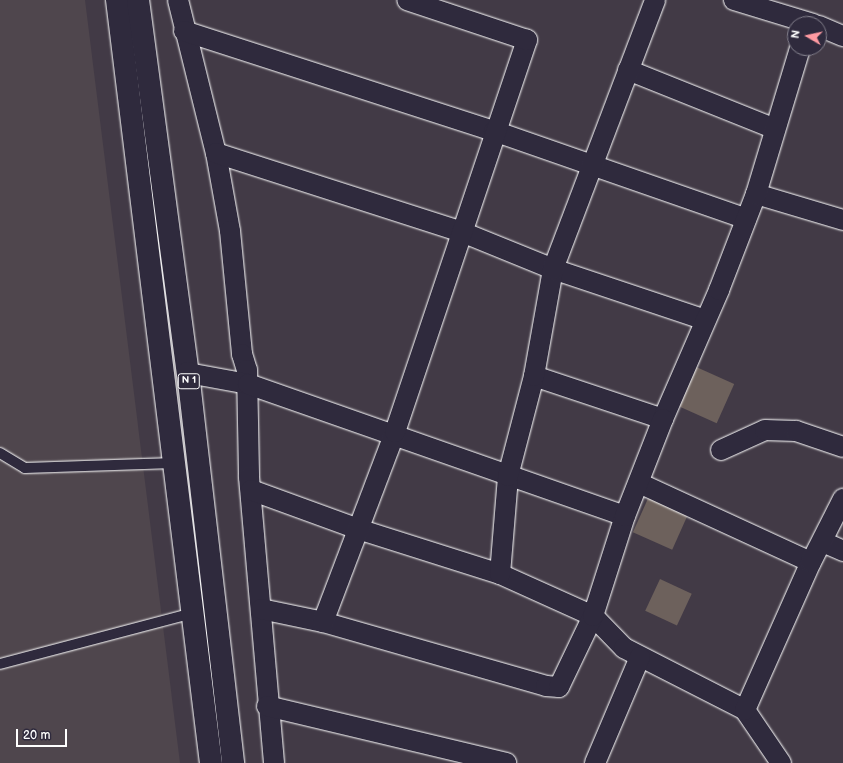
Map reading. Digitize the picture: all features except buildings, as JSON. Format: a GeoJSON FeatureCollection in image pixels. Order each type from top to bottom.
{"type":"FeatureCollection","features":[{"type":"Feature","properties":{"kind":"highway","name":"N 1"},"geometry":{"type":"LineString","coordinates":[[117,0],[211,763]]}},
{"type":"Feature","properties":{"kind":"highway","name":"N 1"},"geometry":{"type":"LineString","coordinates":[[138,0],[188,373],[234,763]]}},
{"type":"Feature","properties":{"kind":"street"},"geometry":{"type":"LineString","coordinates":[[178,0],[184,31],[216,153],[230,231],[248,384],[251,490],[267,706],[274,763]]}},
{"type":"Feature","properties":{"kind":"street"},"geometry":{"type":"LineString","coordinates":[[323,622],[395,432],[494,131],[527,40],[428,3],[407,0]]}},
{"type":"Feature","properties":{"kind":"street"},"geometry":{"type":"LineString","coordinates":[[500,574],[508,476],[534,376],[553,270],[655,0]]}},
{"type":"Feature","properties":{"kind":"street"},"geometry":{"type":"LineString","coordinates":[[734,0],[787,16]]}},
{"type":"Feature","properties":{"kind":"street"},"geometry":{"type":"LineString","coordinates":[[827,30],[843,36]]}},
{"type":"Feature","properties":{"kind":"street"},"geometry":{"type":"LineString","coordinates":[[184,31],[494,131],[746,218]]}},
{"type":"Feature","properties":{"kind":"street"},"geometry":{"type":"LineString","coordinates":[[261,609],[323,622],[546,686],[558,687],[593,616],[625,516],[756,194],[773,128],[797,56]]}},
{"type":"Feature","properties":{"kind":"street"},"geometry":{"type":"LineString","coordinates":[[628,70],[773,128]]}},
{"type":"Feature","properties":{"kind":"street"},"geometry":{"type":"LineString","coordinates":[[216,153],[462,232],[553,270],[705,320]]}},
{"type":"Feature","properties":{"kind":"street"},"geometry":{"type":"LineString","coordinates":[[756,194],[843,220]]}},
{"type":"Feature","properties":{"kind":"street"},"geometry":{"type":"LineString","coordinates":[[188,373],[248,384],[395,432],[508,476],[625,516]]}},
{"type":"Feature","properties":{"kind":"street"},"geometry":{"type":"LineString","coordinates":[[534,376],[663,420]]}},
{"type":"Feature","properties":{"kind":"street"},"geometry":{"type":"LineString","coordinates":[[721,450],[765,430],[796,431],[843,447]]}},
{"type":"Feature","properties":{"kind":"street"},"geometry":{"type":"LineString","coordinates":[[639,483],[810,562]]}},
{"type":"Feature","properties":{"kind":"street"},"geometry":{"type":"LineString","coordinates":[[251,490],[358,529],[500,574],[593,616],[624,648],[745,710],[781,763]]}},
{"type":"Feature","properties":{"kind":"street"},"geometry":{"type":"LineString","coordinates":[[745,710],[810,562],[822,542],[843,499]]}},
{"type":"Feature","properties":{"kind":"street"},"geometry":{"type":"LineString","coordinates":[[822,542],[843,551]]}},
{"type":"Feature","properties":{"kind":"street"},"geometry":{"type":"LineString","coordinates":[[595,763],[640,657]]}},
{"type":"Feature","properties":{"kind":"street"},"geometry":{"type":"LineString","coordinates":[[267,706],[506,763]]}},
{"type":"Feature","properties":{"kind":"lane"},"geometry":{"type":"LineString","coordinates":[[0,453],[25,468],[174,463]]}},
{"type":"Feature","properties":{"kind":"lane"},"geometry":{"type":"LineString","coordinates":[[0,664],[193,613]]}},
{"type":"Feature","properties":{"kind":"shaded area"},"geometry":{"type":"Polygon","coordinates":[[[0,0],[85,0],[180,763],[0,763],[0,0]]]}}]}
